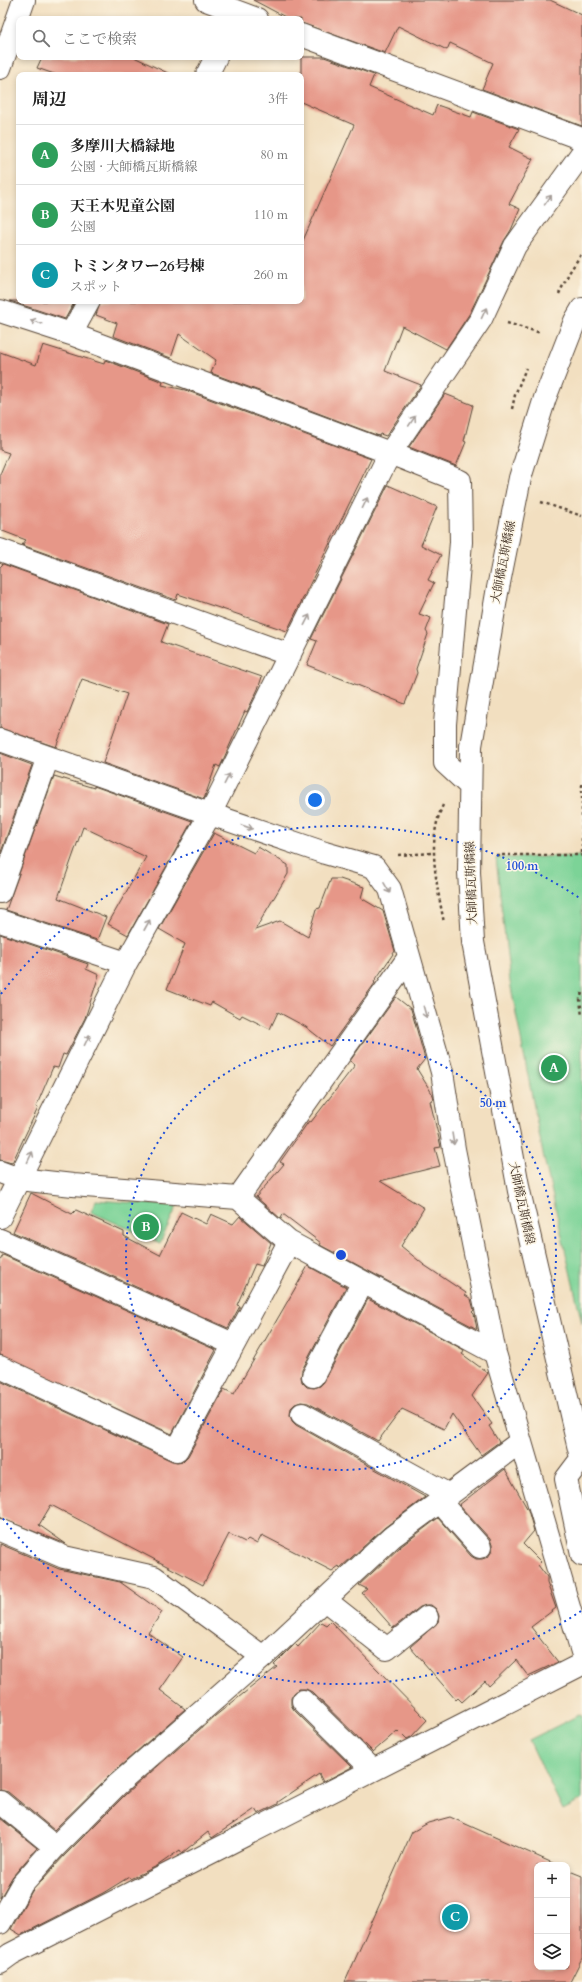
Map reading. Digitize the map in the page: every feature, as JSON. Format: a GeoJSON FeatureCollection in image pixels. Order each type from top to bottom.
{"type":"FeatureCollection","features":[{"type":"Feature","properties":{"kind":"street"},"geometry":{"type":"LineString","coordinates":[[18,16],[24,0]]}},
{"type":"Feature","properties":{"kind":"street"},"geometry":{"type":"LineString","coordinates":[[206,0],[245,13]]}},
{"type":"Feature","properties":{"kind":"street"},"geometry":{"type":"LineString","coordinates":[[0,68],[16,23]]}},
{"type":"Feature","properties":{"kind":"street"},"geometry":{"type":"LineString","coordinates":[[304,36],[582,139]]}},
{"type":"Feature","properties":{"kind":"street"},"geometry":{"type":"LineString","coordinates":[[208,72],[214,60]]}},
{"type":"Feature","properties":{"kind":"street"},"geometry":{"type":"LineString","coordinates":[[0,1217],[9,1176],[210,814],[390,453],[483,315],[514,246],[582,153]]}},
{"type":"Feature","properties":{"kind":"street"},"geometry":{"type":"LineString","coordinates":[[71,334],[87,304]]}},
{"type":"Feature","properties":{"kind":"street","name":"大師橋瓦斯橋線"},"geometry":{"type":"LineString","coordinates":[[582,309],[575,321],[544,398],[520,478],[497,593],[470,746],[469,872],[473,942],[519,1191],[582,1461]]}},
{"type":"Feature","properties":{"kind":"street"},"geometry":{"type":"LineString","coordinates":[[0,310],[71,334],[390,453],[460,481],[461,542],[445,724],[445,763],[470,786]]}},
{"type":"Feature","properties":{"kind":"street"},"geometry":{"type":"LineString","coordinates":[[0,550],[290,655]]}},
{"type":"Feature","properties":{"kind":"street"},"geometry":{"type":"LineString","coordinates":[[0,740],[325,853],[377,861],[390,889],[442,1072],[454,1149],[495,1352],[582,1652]]}},
{"type":"Feature","properties":{"kind":"street"},"geometry":{"type":"LineString","coordinates":[[0,892],[48,757]]}},
{"type":"Feature","properties":{"kind":"street"},"geometry":{"type":"LineString","coordinates":[[0,921],[126,963]]}},
{"type":"Feature","properties":{"kind":"street"},"geometry":{"type":"LineString","coordinates":[[238,1198],[409,957]]}},
{"type":"Feature","properties":{"kind":"street"},"geometry":{"type":"LineString","coordinates":[[9,1176],[73,1185],[238,1198],[289,1242],[495,1352]]}},
{"type":"Feature","properties":{"kind":"street"},"geometry":{"type":"LineString","coordinates":[[0,1240],[233,1344]]}},
{"type":"Feature","properties":{"kind":"street"},"geometry":{"type":"LineString","coordinates":[[0,1367],[177,1450],[289,1242]]}},
{"type":"Feature","properties":{"kind":"street"},"geometry":{"type":"LineString","coordinates":[[313,1376],[364,1282]]}},
{"type":"Feature","properties":{"kind":"street"},"geometry":{"type":"LineString","coordinates":[[302,1414],[444,1499],[480,1547]]}},
{"type":"Feature","properties":{"kind":"street"},"geometry":{"type":"LineString","coordinates":[[0,1923],[22,1884],[55,1847],[117,1785],[263,1657],[392,1537],[520,1442]]}},
{"type":"Feature","properties":{"kind":"street"},"geometry":{"type":"LineString","coordinates":[[582,1461],[566,1479],[582,1555]]}},
{"type":"Feature","properties":{"kind":"street"},"geometry":{"type":"LineString","coordinates":[[0,1530],[64,1557],[154,1577],[263,1657]]}},
{"type":"Feature","properties":{"kind":"street"},"geometry":{"type":"LineString","coordinates":[[325,1600],[387,1649],[427,1617]]}},
{"type":"Feature","properties":{"kind":"street"},"geometry":{"type":"LineString","coordinates":[[0,1927],[6,1958],[582,1664]]}},
{"type":"Feature","properties":{"kind":"street"},"geometry":{"type":"LineString","coordinates":[[303,1701],[373,1770]]}},
{"type":"Feature","properties":{"kind":"street"},"geometry":{"type":"LineString","coordinates":[[0,1802],[55,1847]]}},
{"type":"Feature","properties":{"kind":"path"},"geometry":{"type":"LineString","coordinates":[[483,315],[541,333]]}},
{"type":"Feature","properties":{"kind":"path"},"geometry":{"type":"LineString","coordinates":[[540,509],[544,495]]}},
{"type":"Feature","properties":{"kind":"path"},"geometry":{"type":"LineString","coordinates":[[541,502],[582,516]]}},
{"type":"Feature","properties":{"kind":"path"},"geometry":{"type":"LineString","coordinates":[[495,855],[582,856],[582,784]]}},
{"type":"Feature","properties":{"kind":"path"},"geometry":{"type":"LineString","coordinates":[[377,861],[433,853]]}},
{"type":"Feature","properties":{"kind":"path"},"geometry":{"type":"LineString","coordinates":[[582,992],[580,999],[582,1016]]}},
{"type":"Feature","properties":{"kind":"green space"},"geometry":{"type":"Polygon","coordinates":[[[582,856],[582,1323],[543,1154],[510,982],[496,858],[582,856]]]}},
{"type":"Feature","properties":{"kind":"green space"},"geometry":{"type":"Polygon","coordinates":[[[96,1200],[177,1206],[160,1243],[91,1212],[96,1200]]]}},
{"type":"Feature","properties":{"kind":"green space"},"geometry":{"type":"Polygon","coordinates":[[[579,1715],[582,1716],[582,1800],[563,1810],[529,1740],[579,1715]]]}},
{"type":"Feature","properties":{"kind":"building"},"geometry":{"type":"Polygon","coordinates":[[[253,0],[550,0],[582,15],[582,126],[482,89],[493,63],[450,43],[447,50],[398,26],[385,53],[304,24],[304,16],[283,16],[253,0]]]}},
{"type":"Feature","properties":{"kind":"building"},"geometry":{"type":"Polygon","coordinates":[[[304,57],[324,57],[374,75],[369,87],[433,115],[437,105],[471,117],[473,112],[519,129],[509,147],[533,159],[509,204],[520,209],[511,230],[504,241],[470,313],[446,349],[402,326],[385,371],[421,385],[386,436],[380,434],[379,436],[211,373],[216,360],[179,334],[171,358],[113,336],[117,323],[96,315],[100,304],[304,304],[304,238],[354,125],[304,103],[304,72],[301,72],[301,60],[304,60],[304,57]]]}},
{"type":"Feature","properties":{"kind":"building"},"geometry":{"type":"Polygon","coordinates":[[[41,60],[140,60],[166,72],[48,72],[37,68],[41,60]]]}},
{"type":"Feature","properties":{"kind":"building"},"geometry":{"type":"Polygon","coordinates":[[[19,304],[73,304],[65,319],[19,304]]]}},
{"type":"Feature","properties":{"kind":"building"},"geometry":{"type":"Polygon","coordinates":[[[43,345],[104,364],[105,360],[163,382],[162,385],[185,390],[371,459],[287,631],[178,594],[176,600],[22,545],[26,540],[0,530],[0,474],[9,453],[0,450],[0,352],[36,365],[43,345]]]}},
{"type":"Feature","properties":{"kind":"building"},"geometry":{"type":"Polygon","coordinates":[[[445,394],[473,405],[464,441],[466,442],[456,466],[409,447],[445,394]]]}},
{"type":"Feature","properties":{"kind":"building"},"geometry":{"type":"Polygon","coordinates":[[[388,485],[437,507],[421,545],[441,555],[428,580],[434,583],[419,614],[431,618],[426,631],[428,634],[416,669],[417,673],[405,704],[307,665],[317,641],[311,639],[388,485]]]}},
{"type":"Feature","properties":{"kind":"building"},"geometry":{"type":"Polygon","coordinates":[[[3,564],[168,624],[161,642],[262,677],[258,689],[247,712],[245,711],[220,767],[216,765],[204,799],[103,763],[127,694],[82,679],[56,747],[0,728],[0,567],[3,564]]]}},
{"type":"Feature","properties":{"kind":"building"},"geometry":{"type":"Polygon","coordinates":[[[0,753],[32,765],[0,855],[0,753]]]}},
{"type":"Feature","properties":{"kind":"building"},"geometry":{"type":"Polygon","coordinates":[[[54,776],[94,788],[94,786],[192,821],[128,935],[108,924],[146,857],[83,827],[58,898],[106,917],[97,940],[6,910],[54,776]]]}},
{"type":"Feature","properties":{"kind":"building"},"geometry":{"type":"Polygon","coordinates":[[[214,833],[254,853],[258,847],[288,865],[288,874],[255,930],[280,921],[308,937],[316,909],[320,908],[331,879],[340,879],[364,887],[361,898],[383,911],[395,951],[374,982],[375,983],[330,1046],[306,1027],[278,1012],[270,1029],[242,1015],[240,1018],[212,1002],[210,1006],[167,989],[185,944],[159,929],[214,833]]]}},
{"type":"Feature","properties":{"kind":"building"},"geometry":{"type":"Polygon","coordinates":[[[0,934],[88,964],[86,969],[99,975],[85,1018],[66,1055],[63,1054],[58,1068],[53,1067],[36,1107],[38,1108],[12,1163],[0,1160],[0,934]]]}},
{"type":"Feature","properties":{"kind":"building"},"geometry":{"type":"Polygon","coordinates":[[[396,997],[411,1009],[425,1059],[417,1069],[434,1099],[430,1101],[441,1147],[435,1148],[440,1166],[380,1181],[424,1208],[401,1246],[424,1265],[466,1293],[465,1295],[471,1299],[474,1310],[472,1312],[474,1314],[477,1329],[320,1245],[321,1243],[283,1214],[281,1219],[256,1197],[284,1164],[280,1162],[309,1121],[311,1122],[355,1065],[350,1061],[396,997]]]}},
{"type":"Feature","properties":{"kind":"building"},"geometry":{"type":"Polygon","coordinates":[[[31,1193],[72,1214],[76,1210],[124,1232],[124,1236],[160,1255],[181,1212],[206,1224],[211,1214],[233,1224],[240,1216],[271,1243],[262,1266],[255,1264],[237,1305],[240,1306],[228,1328],[13,1232],[31,1193]]]}},
{"type":"Feature","properties":{"kind":"building"},"geometry":{"type":"Polygon","coordinates":[[[3,1255],[216,1350],[172,1434],[0,1355],[0,1261],[3,1255]]]}},
{"type":"Feature","properties":{"kind":"building"},"geometry":{"type":"Polygon","coordinates":[[[308,1266],[346,1287],[302,1370],[302,1382],[307,1387],[314,1388],[320,1386],[324,1382],[368,1299],[464,1350],[462,1354],[488,1373],[472,1396],[492,1424],[489,1426],[499,1442],[481,1455],[452,1414],[444,1429],[402,1409],[378,1441],[308,1403],[301,1402],[295,1404],[291,1408],[290,1415],[292,1421],[296,1425],[425,1497],[384,1528],[340,1568],[339,1566],[332,1571],[262,1535],[257,1544],[248,1539],[245,1542],[229,1534],[203,1585],[51,1505],[39,1525],[66,1544],[0,1518],[0,1381],[172,1461],[183,1461],[188,1456],[224,1389],[234,1394],[308,1266]]]}},
{"type":"Feature","properties":{"kind":"building"},"geometry":{"type":"Polygon","coordinates":[[[505,1469],[528,1510],[534,1531],[523,1544],[541,1562],[538,1565],[547,1577],[547,1583],[556,1608],[531,1627],[558,1662],[528,1676],[516,1660],[489,1686],[485,1681],[462,1702],[458,1698],[456,1700],[410,1647],[438,1622],[439,1616],[436,1609],[431,1605],[420,1607],[393,1628],[362,1593],[367,1589],[359,1585],[400,1547],[438,1518],[471,1556],[476,1559],[488,1557],[492,1551],[490,1539],[459,1505],[505,1469]]]}},
{"type":"Feature","properties":{"kind":"building"},"geometry":{"type":"Polygon","coordinates":[[[0,1544],[59,1569],[120,1582],[162,1612],[148,1633],[183,1657],[160,1690],[185,1709],[109,1776],[54,1830],[8,1792],[0,1790],[0,1544]]]}},
{"type":"Feature","properties":{"kind":"building"},"geometry":{"type":"Polygon","coordinates":[[[330,1621],[427,1720],[411,1737],[407,1739],[397,1731],[373,1752],[312,1692],[306,1689],[299,1689],[291,1698],[291,1705],[294,1710],[352,1767],[323,1782],[319,1774],[278,1802],[278,1804],[258,1814],[255,1809],[212,1838],[208,1832],[182,1853],[180,1850],[157,1866],[130,1879],[129,1877],[103,1893],[21,1935],[11,1929],[32,1891],[64,1856],[126,1794],[215,1716],[277,1667],[274,1665],[295,1644],[298,1647],[321,1622],[326,1625],[330,1621]]]}},
{"type":"Feature","properties":{"kind":"building"},"geometry":{"type":"Polygon","coordinates":[[[450,1817],[550,1862],[534,1862],[534,1970],[570,1970],[570,1871],[582,1876],[582,1958],[570,1982],[345,1982],[412,1832],[428,1823],[450,1817]]]}},
{"type":"Feature","properties":{"kind":"building"},"geometry":{"type":"Polygon","coordinates":[[[0,1818],[37,1848],[13,1876],[0,1898],[0,1818]]]}},
{"type":"Feature","properties":{"kind":"place","name":"多摩川大橋緑地"},"geometry":{"type":"Point","coordinates":[554,1068]}},
{"type":"Feature","properties":{"kind":"place","name":"天王木児童公園"},"geometry":{"type":"Point","coordinates":[146,1227]}},
{"type":"Feature","properties":{"kind":"place","name":"トミンタワー26号棟"},"geometry":{"type":"Point","coordinates":[455,1917]}}]}
